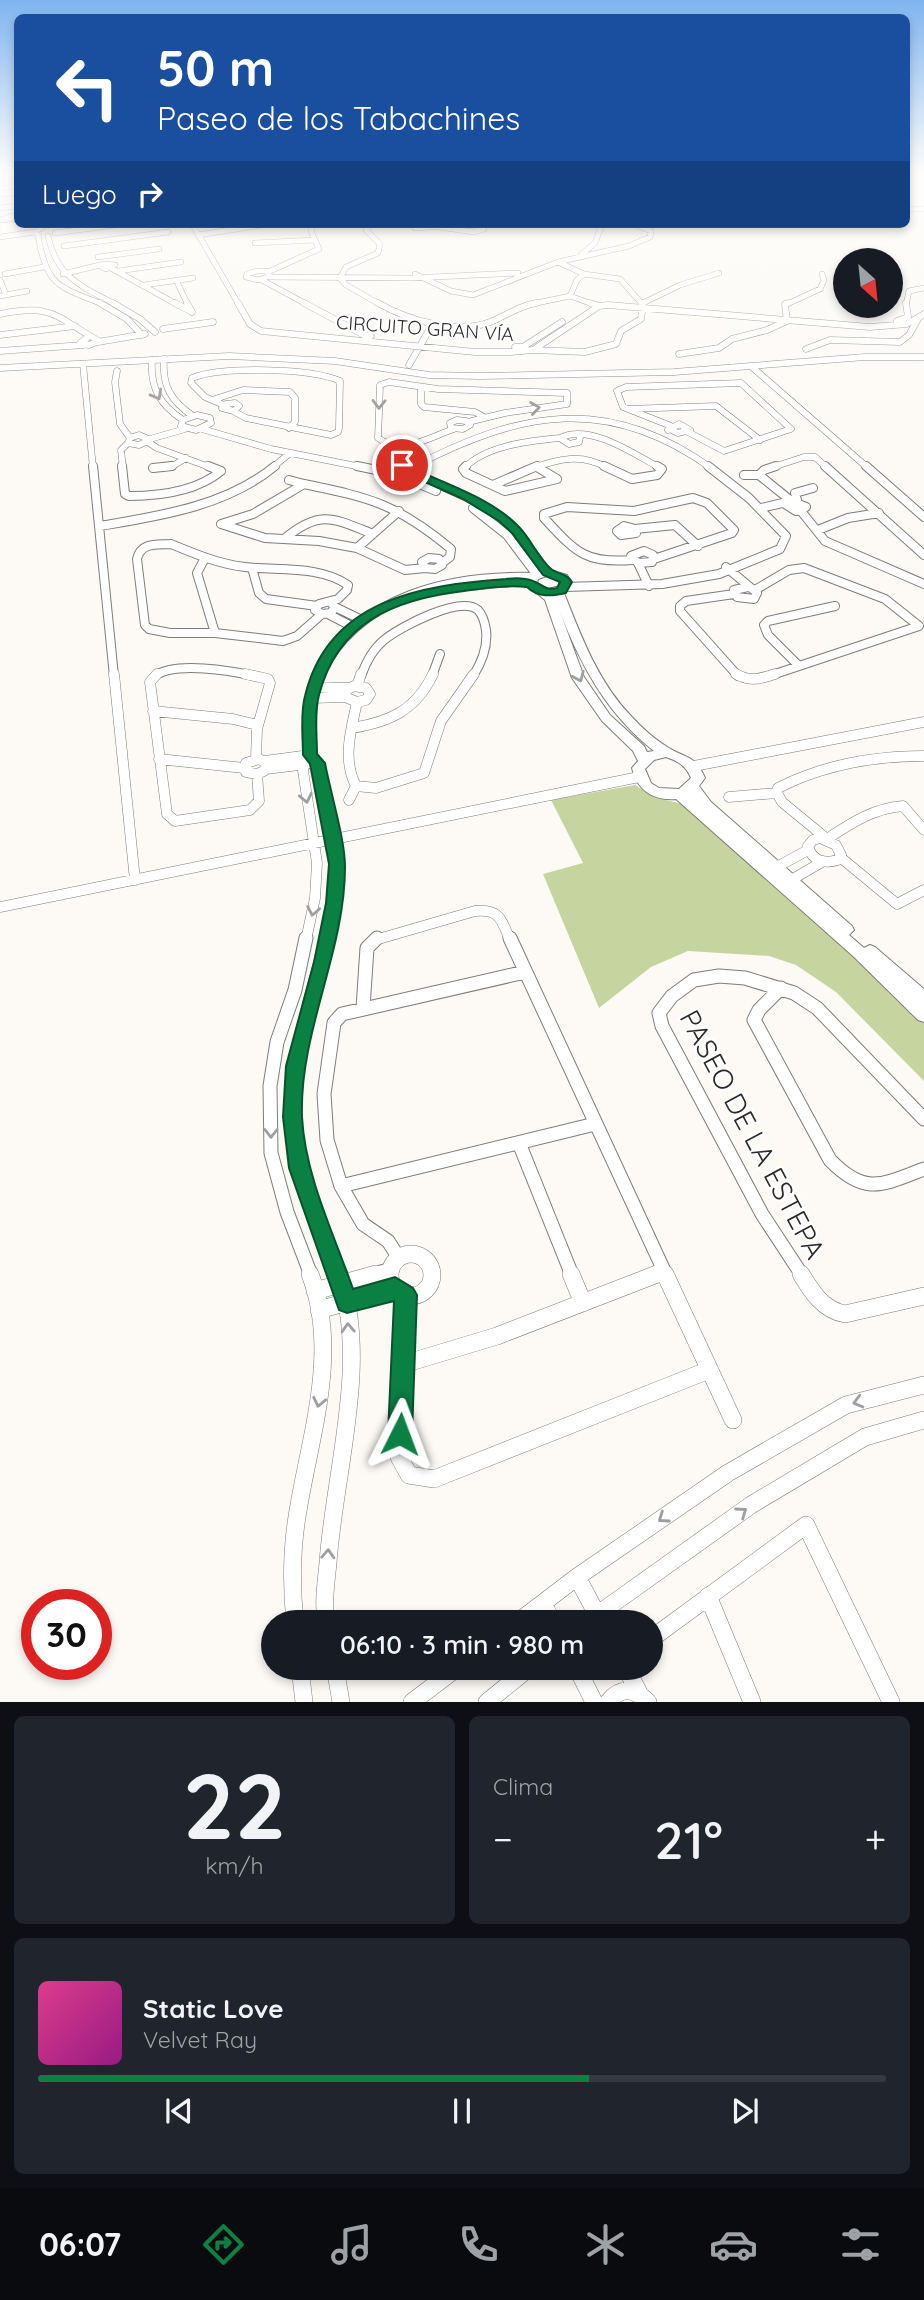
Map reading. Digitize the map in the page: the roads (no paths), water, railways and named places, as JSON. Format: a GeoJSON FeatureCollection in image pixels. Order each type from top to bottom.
{"type":"FeatureCollection","features":[{"type":"Feature","properties":{"kind":"street"},"geometry":{"type":"LineString","coordinates":[[42,254],[44,266],[60,287],[110,307],[141,333]]}},
{"type":"Feature","properties":{"kind":"street"},"geometry":{"type":"LineString","coordinates":[[0,351],[83,345],[153,330],[130,310],[70,279],[52,254]]}},
{"type":"Feature","properties":{"kind":"street"},"geometry":{"type":"LineString","coordinates":[[102,266],[98,257],[118,254]]}},
{"type":"Feature","properties":{"kind":"street"},"geometry":{"type":"LineString","coordinates":[[162,254],[167,264]]}},
{"type":"Feature","properties":{"kind":"street","name":"CIRCUITO GRAN VÍA"},"geometry":{"type":"LineString","coordinates":[[209,254],[254,328],[474,348],[523,347],[591,303]]}},
{"type":"Feature","properties":{"kind":"street"},"geometry":{"type":"LineString","coordinates":[[261,280],[309,254]]}},
{"type":"Feature","properties":{"kind":"street"},"geometry":{"type":"LineString","coordinates":[[340,278],[346,267],[375,254]]}},
{"type":"Feature","properties":{"kind":"street"},"geometry":{"type":"LineString","coordinates":[[578,257],[581,254]]}},
{"type":"Feature","properties":{"kind":"street"},"geometry":{"type":"LineString","coordinates":[[415,274],[466,296],[558,262],[590,254]]}},
{"type":"Feature","properties":{"kind":"street"},"geometry":{"type":"LineString","coordinates":[[114,270],[181,262]]}},
{"type":"Feature","properties":{"kind":"street"},"geometry":{"type":"LineString","coordinates":[[558,262],[584,274],[620,279],[644,303]]}},
{"type":"Feature","properties":{"kind":"street"},"geometry":{"type":"LineString","coordinates":[[27,291],[3,295],[2,275],[44,266]]}},
{"type":"Feature","properties":{"kind":"street"},"geometry":{"type":"LineString","coordinates":[[60,287],[70,279],[102,266],[144,285],[192,312]]}},
{"type":"Feature","properties":{"kind":"street"},"geometry":{"type":"LineString","coordinates":[[222,277],[245,276],[254,271],[269,275],[340,278],[531,272]]}},
{"type":"Feature","properties":{"kind":"street"},"geometry":{"type":"LineString","coordinates":[[340,278],[346,285],[384,307],[432,325],[456,327],[488,323],[520,306],[570,296],[599,306],[644,303],[708,273],[719,274]]}},
{"type":"Feature","properties":{"kind":"street"},"geometry":{"type":"LineString","coordinates":[[570,296],[577,279],[584,274]]}},
{"type":"Feature","properties":{"kind":"street"},"geometry":{"type":"LineString","coordinates":[[787,319],[785,304],[820,289],[824,280],[822,274]]}},
{"type":"Feature","properties":{"kind":"street"},"geometry":{"type":"LineString","coordinates":[[245,276],[261,280],[363,337]]}},
{"type":"Feature","properties":{"kind":"street"},"geometry":{"type":"LineString","coordinates":[[144,285],[193,278]]}},
{"type":"Feature","properties":{"kind":"street"},"geometry":{"type":"LineString","coordinates":[[176,280],[198,324]]}},
{"type":"Feature","properties":{"kind":"street"},"geometry":{"type":"LineString","coordinates":[[908,317],[909,291],[924,288]]}},
{"type":"Feature","properties":{"kind":"street"},"geometry":{"type":"LineString","coordinates":[[591,303],[644,303],[870,327],[893,326],[924,314]]}},
{"type":"Feature","properties":{"kind":"street"},"geometry":{"type":"LineString","coordinates":[[523,347],[533,350],[592,353],[604,349],[616,344],[621,331],[640,319],[644,303]]}},
{"type":"Feature","properties":{"kind":"street","name":"CIRCUITO GRAN VÍA"},"geometry":{"type":"LineString","coordinates":[[421,343],[475,352],[533,350],[599,306]]}},
{"type":"Feature","properties":{"kind":"street"},"geometry":{"type":"LineString","coordinates":[[0,315],[51,311],[96,342]]}},
{"type":"Feature","properties":{"kind":"street"},"geometry":{"type":"LineString","coordinates":[[569,318],[577,320]]}},
{"type":"Feature","properties":{"kind":"street"},"geometry":{"type":"LineString","coordinates":[[679,354],[719,348],[732,339],[767,330],[787,319],[875,323],[917,318]]}},
{"type":"Feature","properties":{"kind":"street"},"geometry":{"type":"LineString","coordinates":[[806,349],[830,340],[900,341],[909,335],[918,321],[917,318]]}},
{"type":"Feature","properties":{"kind":"street"},"geometry":{"type":"LineString","coordinates":[[163,329],[213,322]]}},
{"type":"Feature","properties":{"kind":"street"},"geometry":{"type":"LineString","coordinates":[[409,365],[432,325]]}},
{"type":"Feature","properties":{"kind":"street"},"geometry":{"type":"LineString","coordinates":[[0,335],[75,326]]}},
{"type":"Feature","properties":{"kind":"street"},"geometry":{"type":"LineString","coordinates":[[83,345],[80,341],[87,338]]}},
{"type":"Feature","properties":{"kind":"street"},"geometry":{"type":"LineString","coordinates":[[96,342],[86,360],[135,880]]}},
{"type":"Feature","properties":{"kind":"street"},"geometry":{"type":"LineString","coordinates":[[0,368],[86,360],[229,356],[335,361],[429,375],[480,376],[752,367],[864,357],[923,357]]}},
{"type":"Feature","properties":{"kind":"street"},"geometry":{"type":"LineString","coordinates":[[164,359],[164,386],[179,407],[192,416],[274,444],[393,470]]}},
{"type":"Feature","properties":{"kind":"street"},"geometry":{"type":"LineString","coordinates":[[152,360],[152,388],[167,410],[183,424]]}},
{"type":"Feature","properties":{"kind":"street"},"geometry":{"type":"LineString","coordinates":[[752,367],[924,517]]}},
{"type":"Feature","properties":{"kind":"street"},"geometry":{"type":"LineString","coordinates":[[117,371],[114,377],[122,409],[120,424],[129,441],[136,445],[183,424],[207,422],[227,409]]}},
{"type":"Feature","properties":{"kind":"street"},"geometry":{"type":"LineString","coordinates":[[222,371],[327,375],[339,379],[338,432],[324,435],[246,418],[212,400],[196,391],[191,383],[192,378],[222,371]]}},
{"type":"Feature","properties":{"kind":"street"},"geometry":{"type":"LineString","coordinates":[[456,429],[409,446],[394,446],[380,441],[380,385],[389,382],[421,388],[481,392],[558,390],[567,393],[569,402],[566,404],[484,417],[468,424]]}},
{"type":"Feature","properties":{"kind":"street"},"geometry":{"type":"LineString","coordinates":[[664,440],[678,433],[688,432],[724,451],[791,429],[741,383],[621,388],[617,391],[620,404],[627,410],[670,427],[678,433]]}},
{"type":"Feature","properties":{"kind":"street"},"geometry":{"type":"LineString","coordinates":[[421,388],[421,404],[424,407],[475,412],[484,417]]}},
{"type":"Feature","properties":{"kind":"street"},"geometry":{"type":"LineString","coordinates":[[212,400],[243,390],[290,392],[295,398],[295,422],[289,428]]}},
{"type":"Feature","properties":{"kind":"street"},"geometry":{"type":"LineString","coordinates":[[627,410],[642,407],[716,406],[760,440]]}},
{"type":"Feature","properties":{"kind":"street"},"geometry":{"type":"LineString","coordinates":[[183,424],[192,416]]}},
{"type":"Feature","properties":{"kind":"street"},"geometry":{"type":"LineString","coordinates":[[563,419],[577,435]]}},
{"type":"Feature","properties":{"kind":"street"},"geometry":{"type":"LineString","coordinates":[[207,422],[234,440],[290,453],[393,470],[415,466],[482,436],[552,420],[609,419],[664,440],[707,465],[769,515],[786,536],[785,542],[773,554],[717,572],[661,582],[563,587],[543,593]]}},
{"type":"Feature","properties":{"kind":"street"},"geometry":{"type":"LineString","coordinates":[[472,439],[449,425],[454,420],[468,424],[482,436]]}},
{"type":"Feature","properties":{"kind":"street"},"geometry":{"type":"LineString","coordinates":[[552,420],[561,436]]}},
{"type":"Feature","properties":{"kind":"street"},"geometry":{"type":"LineString","coordinates":[[655,436],[670,427],[685,425],[690,430],[688,432]]}},
{"type":"Feature","properties":{"kind":"street"},"geometry":{"type":"LineString","coordinates":[[493,485],[561,460],[585,459],[630,481],[657,475],[662,469],[607,439],[577,435],[514,446],[465,464],[463,469],[466,473],[505,491],[557,479],[568,480]]}},
{"type":"Feature","properties":{"kind":"street"},"geometry":{"type":"LineString","coordinates":[[129,441],[121,450],[125,494],[129,496],[177,490],[219,474],[220,469],[186,458],[148,439]]}},
{"type":"Feature","properties":{"kind":"street"},"geometry":{"type":"LineString","coordinates":[[100,526],[174,512],[212,501],[270,473],[290,453]]}},
{"type":"Feature","properties":{"kind":"street"},"geometry":{"type":"LineString","coordinates":[[759,475],[764,470],[813,454],[924,555]]}},
{"type":"Feature","properties":{"kind":"street"},"geometry":{"type":"LineString","coordinates":[[153,468],[170,467],[186,458]]}},
{"type":"Feature","properties":{"kind":"street"},"geometry":{"type":"LineString","coordinates":[[415,466],[421,471],[419,476]]}},
{"type":"Feature","properties":{"kind":"street"},"geometry":{"type":"LineString","coordinates":[[537,467],[557,479]]}},
{"type":"Feature","properties":{"kind":"street"},"geometry":{"type":"LineString","coordinates":[[393,470],[397,479],[410,480],[480,512],[507,535],[537,577]]}},
{"type":"Feature","properties":{"kind":"street"},"geometry":{"type":"LineString","coordinates":[[744,475],[759,475],[801,511],[825,541],[924,584]]}},
{"type":"Feature","properties":{"kind":"street"},"geometry":{"type":"LineString","coordinates":[[410,480],[419,476],[467,497],[503,519],[516,531],[543,593],[550,599],[578,678],[589,698],[639,749],[643,760]]}},
{"type":"Feature","properties":{"kind":"street"},"geometry":{"type":"LineString","coordinates":[[210,517],[247,534],[319,541],[357,548],[405,569],[435,566],[450,557],[451,549],[399,511],[343,492],[289,480]]}},
{"type":"Feature","properties":{"kind":"street"},"geometry":{"type":"LineString","coordinates":[[221,524],[261,510],[304,484]]}},
{"type":"Feature","properties":{"kind":"street"},"geometry":{"type":"LineString","coordinates":[[769,515],[791,503],[795,493],[813,488]]}},
{"type":"Feature","properties":{"kind":"street"},"geometry":{"type":"LineString","coordinates":[[686,499],[701,499],[722,515],[734,530],[698,546],[653,560],[609,562],[580,556],[544,518],[544,514],[567,507],[634,511],[686,499]]}},
{"type":"Feature","properties":{"kind":"street"},"geometry":{"type":"LineString","coordinates":[[761,508],[791,503]]}},
{"type":"Feature","properties":{"kind":"street"},"geometry":{"type":"LineString","coordinates":[[357,548],[399,511]]}},
{"type":"Feature","properties":{"kind":"street"},"geometry":{"type":"LineString","coordinates":[[818,530],[849,518],[879,513]]}},
{"type":"Feature","properties":{"kind":"street"},"geometry":{"type":"LineString","coordinates":[[284,539],[314,517],[331,519],[373,534]]}},
{"type":"Feature","properties":{"kind":"street"},"geometry":{"type":"LineString","coordinates":[[623,544],[617,531],[624,526],[635,529],[675,525],[698,546]]}},
{"type":"Feature","properties":{"kind":"street"},"geometry":{"type":"LineString","coordinates":[[171,544],[205,558],[252,568],[302,570],[342,581],[348,585],[349,590],[290,640],[215,633],[170,634],[149,629],[145,625],[137,559],[139,551],[147,545],[171,544]]}},
{"type":"Feature","properties":{"kind":"street"},"geometry":{"type":"LineString","coordinates":[[205,558],[197,573],[215,633]]}},
{"type":"Feature","properties":{"kind":"street"},"geometry":{"type":"LineString","coordinates":[[653,560],[661,582]]}},
{"type":"Feature","properties":{"kind":"street"},"geometry":{"type":"LineString","coordinates":[[635,561],[648,583]]}},
{"type":"Feature","properties":{"kind":"street"},"geometry":{"type":"LineString","coordinates":[[435,566],[454,585]]}},
{"type":"Feature","properties":{"kind":"street"},"geometry":{"type":"LineString","coordinates":[[435,566],[441,587]]}},
{"type":"Feature","properties":{"kind":"street"},"geometry":{"type":"LineString","coordinates":[[252,568],[259,593],[266,599],[327,609],[362,620]]}},
{"type":"Feature","properties":{"kind":"street"},"geometry":{"type":"LineString","coordinates":[[804,568],[885,599],[921,626],[759,680],[746,679],[737,675],[680,611],[680,606],[686,601],[751,588],[789,570],[804,568]]}},
{"type":"Feature","properties":{"kind":"street"},"geometry":{"type":"LineString","coordinates":[[717,572],[734,592],[748,600],[757,596],[728,569]]}},
{"type":"Feature","properties":{"kind":"street"},"geometry":{"type":"LineString","coordinates":[[327,1610],[331,1513],[345,1434],[350,1361],[347,1302],[299,1168],[293,1117],[296,1066],[323,962],[334,903],[337,864],[334,839],[314,759],[311,698],[314,687],[332,647],[353,627],[382,608],[441,587],[537,577],[563,577],[563,587],[595,681],[626,721],[666,753],[682,757],[694,766],[698,778],[687,791]]}},
{"type":"Feature","properties":{"kind":"street"},"geometry":{"type":"LineString","coordinates":[[478,604],[485,626],[486,643],[482,661],[446,710],[435,731],[428,776],[376,788],[356,786],[351,780],[348,754],[357,702],[350,690],[374,650],[404,626],[444,611],[478,604]]}},
{"type":"Feature","properties":{"kind":"street"},"geometry":{"type":"LineString","coordinates":[[798,665],[768,635],[764,625],[768,621],[835,606]]}},
{"type":"Feature","properties":{"kind":"street"},"geometry":{"type":"LineString","coordinates":[[327,609],[353,627]]}},
{"type":"Feature","properties":{"kind":"street"},"geometry":{"type":"LineString","coordinates":[[352,729],[374,725],[407,712],[428,686],[440,654]]}},
{"type":"Feature","properties":{"kind":"street"},"geometry":{"type":"LineString","coordinates":[[164,670],[210,671],[263,677],[270,683],[257,725],[254,745],[261,766],[259,801],[250,810],[175,821],[167,814],[150,682],[155,675],[164,670]]}},
{"type":"Feature","properties":{"kind":"street"},"geometry":{"type":"LineString","coordinates":[[314,687],[350,690]]}},
{"type":"Feature","properties":{"kind":"street"},"geometry":{"type":"LineString","coordinates":[[311,698],[366,688],[370,694],[366,700],[357,702]]}},
{"type":"Feature","properties":{"kind":"street"},"geometry":{"type":"LineString","coordinates":[[153,712],[219,717],[257,725]]}},
{"type":"Feature","properties":{"kind":"street"},"geometry":{"type":"LineString","coordinates":[[694,766],[924,722]]}},
{"type":"Feature","properties":{"kind":"street"},"geometry":{"type":"LineString","coordinates":[[666,753],[643,760],[638,768],[639,778],[655,792],[687,791],[706,805],[924,999]]}},
{"type":"Feature","properties":{"kind":"street"},"geometry":{"type":"LineString","coordinates":[[840,857],[840,849],[782,803],[777,793],[778,788],[814,773],[876,759],[922,754]]}},
{"type":"Feature","properties":{"kind":"street"},"geometry":{"type":"LineString","coordinates":[[159,759],[244,768],[246,772],[261,766],[314,759]]}},
{"type":"Feature","properties":{"kind":"street"},"geometry":{"type":"LineString","coordinates":[[244,768],[249,761],[261,766],[302,764],[314,759]]}},
{"type":"Feature","properties":{"kind":"street"},"geometry":{"type":"LineString","coordinates":[[294,1610],[292,1595],[298,1508],[323,1386],[319,1310],[271,1153],[270,1099],[277,1042],[295,990],[315,898],[317,863],[302,764]]}},
{"type":"Feature","properties":{"kind":"street"},"geometry":{"type":"LineString","coordinates":[[0,907],[639,778]]}},
{"type":"Feature","properties":{"kind":"street"},"geometry":{"type":"LineString","coordinates":[[349,800],[356,786]]}},
{"type":"Feature","properties":{"kind":"street"},"geometry":{"type":"LineString","coordinates":[[687,791],[924,1015]]}},
{"type":"Feature","properties":{"kind":"street"},"geometry":{"type":"LineString","coordinates":[[729,797],[777,793]]}},
{"type":"Feature","properties":{"kind":"street"},"geometry":{"type":"LineString","coordinates":[[903,806],[909,794]]}},
{"type":"Feature","properties":{"kind":"street"},"geometry":{"type":"LineString","coordinates":[[775,868],[808,850],[813,840],[827,839],[856,819],[892,806],[903,806],[924,830]]}},
{"type":"Feature","properties":{"kind":"street"},"geometry":{"type":"LineString","coordinates":[[808,850],[822,862],[831,863],[840,857]]}},
{"type":"Feature","properties":{"kind":"street"},"geometry":{"type":"LineString","coordinates":[[840,857],[897,904],[924,890]]}},
{"type":"Feature","properties":{"kind":"street"},"geometry":{"type":"LineString","coordinates":[[790,880],[822,862]]}},
{"type":"Feature","properties":{"kind":"street"},"geometry":{"type":"LineString","coordinates":[[363,1008],[367,948],[378,936],[475,911],[490,910],[500,917],[733,1420]]}},
{"type":"Feature","properties":{"kind":"street"},"geometry":{"type":"LineString","coordinates":[[525,972],[363,1008],[342,1014],[334,1023],[324,1094],[327,1140],[341,1186],[363,1224],[388,1241],[400,1292],[404,1364],[399,1457],[410,1475],[433,1479],[709,1370]]}},
{"type":"Feature","properties":{"kind":"street","name":"PASEO DE LA ESTEPA"},"geometry":{"type":"LineString","coordinates":[[924,1119],[817,1008],[794,993],[745,978],[719,976],[694,980],[672,996],[659,1013],[662,1026],[762,1214],[824,1306],[833,1312],[845,1314],[924,1296]]}},
{"type":"Feature","properties":{"kind":"street"},"geometry":{"type":"LineString","coordinates":[[781,988],[759,1010],[754,1020],[830,1160],[850,1181],[869,1187],[924,1169]]}},
{"type":"Feature","properties":{"kind":"street"},"geometry":{"type":"LineString","coordinates":[[341,1186],[595,1124]]}},
{"type":"Feature","properties":{"kind":"street"},"geometry":{"type":"LineString","coordinates":[[519,1143],[583,1303]]}},
{"type":"Feature","properties":{"kind":"street"},"geometry":{"type":"LineString","coordinates":[[315,1291],[395,1264],[410,1254],[417,1254],[428,1262],[431,1269],[425,1290],[412,1296],[400,1292],[319,1310]]}},
{"type":"Feature","properties":{"kind":"street"},"geometry":{"type":"LineString","coordinates":[[404,1364],[497,1336],[664,1271]]}},
{"type":"Feature","properties":{"kind":"street"},"geometry":{"type":"LineString","coordinates":[[535,1610],[577,1577],[728,1473],[846,1405],[924,1385]]}},
{"type":"Feature","properties":{"kind":"street"},"geometry":{"type":"LineString","coordinates":[[609,1610],[751,1505],[865,1437],[924,1420]]}},
{"type":"Feature","properties":{"kind":"street"},"geometry":{"type":"LineString","coordinates":[[663,1630],[806,1525],[891,1702]]}},
{"type":"Feature","properties":{"kind":"street"},"geometry":{"type":"LineString","coordinates":[[577,1577],[591,1610]]}},
{"type":"Feature","properties":{"kind":"street"},"geometry":{"type":"LineString","coordinates":[[708,1596],[752,1702]]}},
{"type":"Feature","properties":{"kind":"street"},"geometry":{"type":"LineString","coordinates":[[543,1604],[546,1610]]}},
{"type":"Feature","properties":{"kind":"street"},"geometry":{"type":"LineString","coordinates":[[301,1680],[303,1702]]}},
{"type":"Feature","properties":{"kind":"street"},"geometry":{"type":"LineString","coordinates":[[336,1680],[341,1702]]}},
{"type":"Feature","properties":{"kind":"street"},"geometry":{"type":"LineString","coordinates":[[412,1702],[441,1680]]}},
{"type":"Feature","properties":{"kind":"street"},"geometry":{"type":"LineString","coordinates":[[487,1702],[514,1680]]}},
{"type":"Feature","properties":{"kind":"street"},"geometry":{"type":"LineString","coordinates":[[583,1680],[594,1702]]}},
{"type":"Feature","properties":{"kind":"street"},"geometry":{"type":"LineString","coordinates":[[633,1680],[643,1697]]}},
{"type":"Feature","properties":{"kind":"street"},"geometry":{"type":"LineString","coordinates":[[608,1702],[623,1689],[643,1697]]}}]}
